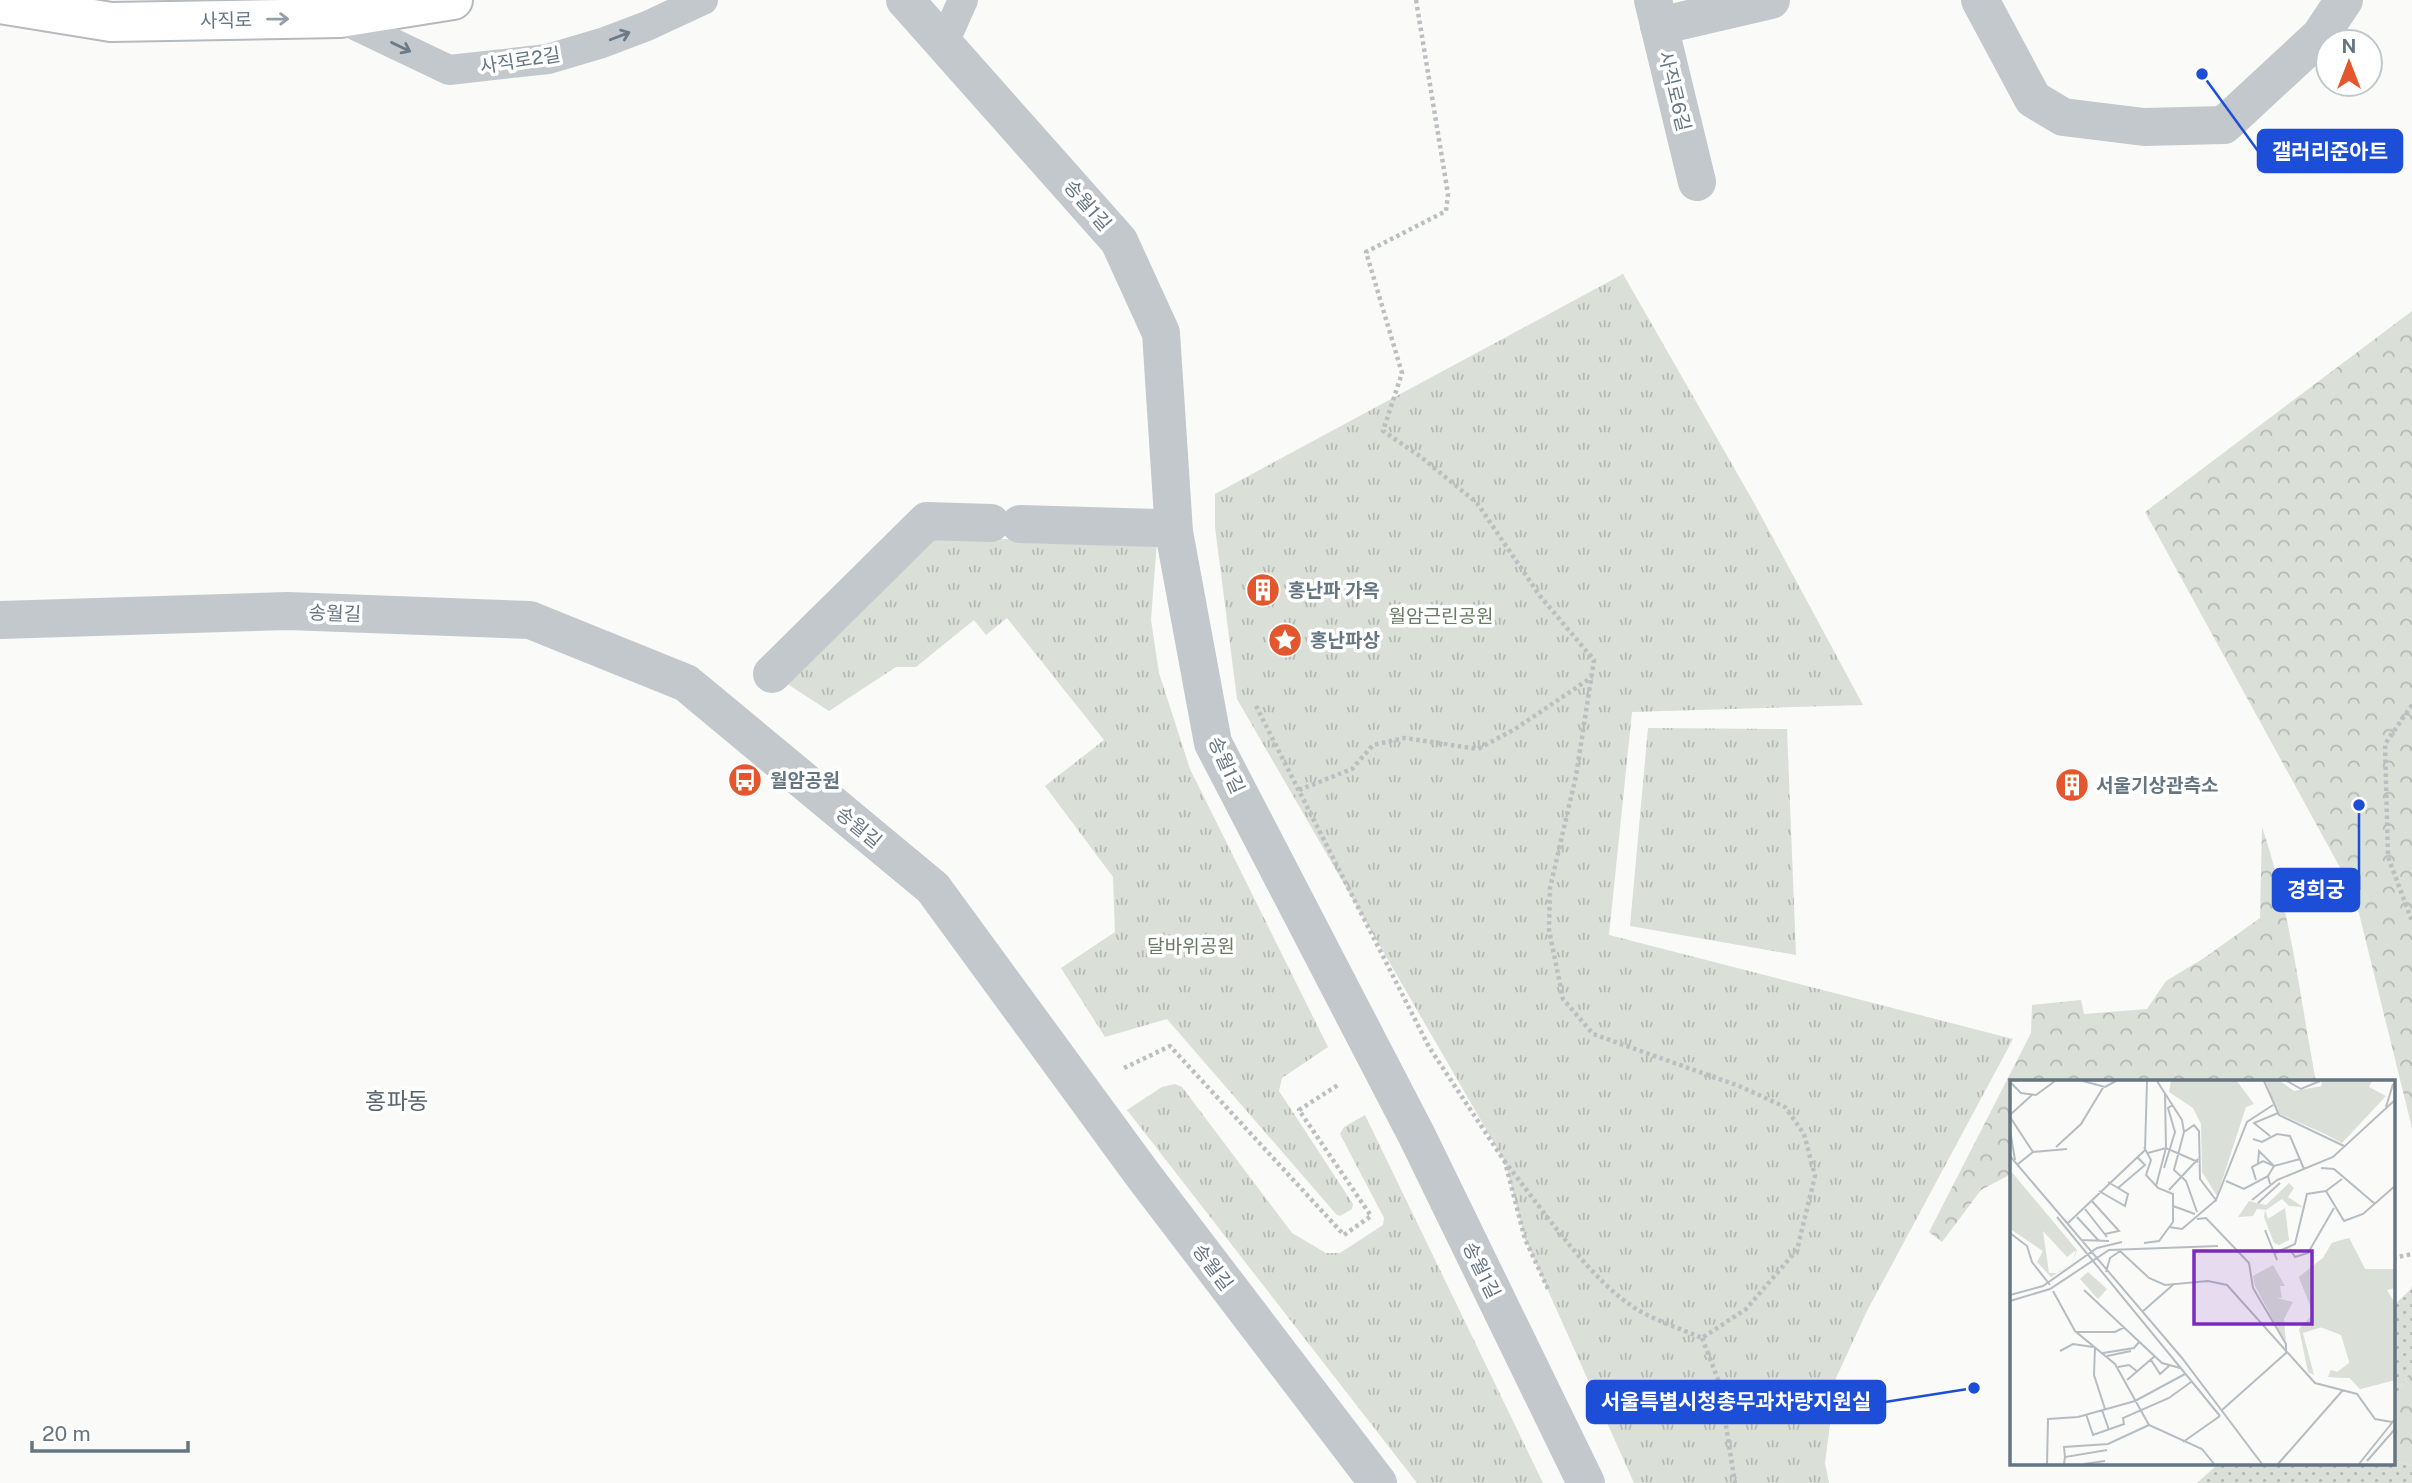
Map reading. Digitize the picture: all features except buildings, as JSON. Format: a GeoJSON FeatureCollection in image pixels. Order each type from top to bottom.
{"type":"FeatureCollection","features":[{"type":"Feature","properties":{"kind":"main road","name":"사직로"},"geometry":{"type":"LineString","coordinates":[[0,4],[111,22],[340,18],[453,0]]}},
{"type":"Feature","properties":{"kind":"main road"},"geometry":{"type":"LineString","coordinates":[[0,20],[111,22]]}},
{"type":"Feature","properties":{"kind":"street","name":"송월1길"},"geometry":{"type":"LineString","coordinates":[[905,0],[1119,241],[1161,333],[1174,532],[1213,743],[1417,1136],[1586,1483]]}},
{"type":"Feature","properties":{"kind":"street"},"geometry":{"type":"LineString","coordinates":[[1656,13],[1771,0]]}},
{"type":"Feature","properties":{"kind":"street"},"geometry":{"type":"LineString","coordinates":[[1980,0],[2033,99],[2063,117],[2144,127],[2224,125],[2320,36],[2344,0]]}},
{"type":"Feature","properties":{"kind":"street","name":"사직로6길"},"geometry":{"type":"LineString","coordinates":[[1656,13],[1697,182]]}},
{"type":"Feature","properties":{"kind":"street"},"geometry":{"type":"LineString","coordinates":[[772,674],[927,521],[1158,528]]}},
{"type":"Feature","properties":{"kind":"street","name":"송월길"},"geometry":{"type":"LineString","coordinates":[[0,620],[288,611],[530,620],[686,683],[933,888],[1143,1175],[1378,1483]]}},
{"type":"Feature","properties":{"kind":"lane","name":"사직로2길"},"geometry":{"type":"LineString","coordinates":[[340,18],[449,70],[548,59],[648,26],[703,0]]}},
{"type":"Feature","properties":{"kind":"lane"},"geometry":{"type":"LineString","coordinates":[[943,45],[963,0]]}},
{"type":"Feature","properties":{"kind":"path"},"geometry":{"type":"LineString","coordinates":[[1416,0],[1448,194],[1446,211],[1366,252],[1402,373],[1383,430],[1477,503],[1540,596],[1594,660],[1576,775],[1550,888],[1549,930],[1563,999],[1593,1034],[1739,1086],[1785,1107],[1804,1134],[1815,1176],[1797,1250],[1746,1309],[1702,1338]]}},
{"type":"Feature","properties":{"kind":"path"},"geometry":{"type":"LineString","coordinates":[[1299,790],[1352,769],[1373,745],[1405,738],[1478,749],[1516,729],[1592,677]]}},
{"type":"Feature","properties":{"kind":"path"},"geometry":{"type":"LineString","coordinates":[[1204,696],[1249,692],[1429,1048],[1505,1162],[1584,1260],[1615,1293],[1638,1310],[1702,1338],[1719,1382],[1735,1483]]}},
{"type":"Feature","properties":{"kind":"path"},"geometry":{"type":"LineString","coordinates":[[2412,705],[2385,744],[2388,857],[2412,921]]}},
{"type":"Feature","properties":{"kind":"path"},"geometry":{"type":"LineString","coordinates":[[1080,1089],[1170,1046],[1344,1235],[1371,1216],[1299,1110],[1377,1060]]}},
{"type":"Feature","properties":{"kind":"path"},"geometry":{"type":"LineString","coordinates":[[1505,1162],[1525,1239],[1552,1300]]}},
{"type":"Feature","properties":{"kind":"path"},"geometry":{"type":"LineString","coordinates":[[2394,1258],[2412,1254]]}},
{"type":"Feature","properties":{"kind":"green space","name":"월암근린공원"},"geometry":{"type":"Polygon","coordinates":[[[1623,274],[1753,501],[1863,705],[1632,712],[1609,935],[2013,1039],[1867,1311],[1836,1378],[1825,1463],[1829,1483],[1634,1483],[1525,1239],[1505,1162],[1237,699],[1215,527],[1215,494],[1623,274]]]}},
{"type":"Feature","properties":{"kind":"green space"},"geometry":{"type":"Polygon","coordinates":[[[2412,311],[2412,1128],[2354,893],[2145,512],[2412,311]]]}},
{"type":"Feature","properties":{"kind":"green space","name":"달바위공원"},"geometry":{"type":"Polygon","coordinates":[[[927,521],[991,539],[1158,528],[1151,620],[1159,673],[1190,769],[1328,1047],[1282,1078],[1279,1091],[1353,1204],[1352,1209],[1340,1216],[1336,1214],[1167,1019],[1105,1037],[1061,968],[1115,932],[1113,877],[1045,786],[1104,740],[1007,618],[986,635],[974,620],[916,667],[896,667],[829,711],[772,674],[927,521]]]}},
{"type":"Feature","properties":{"kind":"green space"},"geometry":{"type":"Polygon","coordinates":[[[1648,728],[1787,729],[1796,955],[1630,926],[1648,728]]]}},
{"type":"Feature","properties":{"kind":"green space"},"geometry":{"type":"Polygon","coordinates":[[[2262,827],[2280,889],[2294,953],[2316,1080],[2010,1080],[2010,1175],[1981,1190],[1942,1242],[1929,1232],[2031,1033],[2032,1005],[2081,1000],[2084,1014],[2147,1009],[2166,981],[2260,918],[2262,827]]]}},
{"type":"Feature","properties":{"kind":"green space"},"geometry":{"type":"Polygon","coordinates":[[[1175,1084],[1182,1087],[1292,1233],[1326,1253],[1340,1253],[1383,1225],[1384,1218],[1340,1134],[1344,1127],[1365,1115],[1543,1483],[1417,1483],[1127,1110],[1162,1087],[1175,1084]]]}},
{"type":"Feature","properties":{"kind":"green space"},"geometry":{"type":"Polygon","coordinates":[[[2412,1285],[2412,1368],[2394,1398],[2394,1305],[2412,1285]]]}},
{"type":"Feature","properties":{"kind":"green space"},"geometry":{"type":"Polygon","coordinates":[[[2412,1368],[2412,1466],[2394,1459],[2394,1398],[2412,1368]]]}},
{"type":"Feature","properties":{"kind":"green space"},"geometry":{"type":"Polygon","coordinates":[[[2394,1459],[2412,1466],[2412,1483],[2197,1483],[2216,1466],[2394,1466],[2394,1459]]]}},
{"type":"Feature","properties":{"kind":"place","name":"갤러리준아트"},"geometry":{"type":"Point","coordinates":[2202,74]}},
{"type":"Feature","properties":{"kind":"place","name":"홍난파 가옥"},"geometry":{"type":"Point","coordinates":[1263,590]}},
{"type":"Feature","properties":{"kind":"place","name":"홍난파상"},"geometry":{"type":"Point","coordinates":[1285,640]}},
{"type":"Feature","properties":{"kind":"place","name":"월암공원"},"geometry":{"type":"Point","coordinates":[745,780]}},
{"type":"Feature","properties":{"kind":"place","name":"서울기상관측소"},"geometry":{"type":"Point","coordinates":[2072,785]}},
{"type":"Feature","properties":{"kind":"place","name":"경희궁"},"geometry":{"type":"Point","coordinates":[2359,805]}},
{"type":"Feature","properties":{"kind":"place","name":"서울특별시청총무과차량지원실"},"geometry":{"type":"Point","coordinates":[1974,1388]}},
{"type":"Feature","properties":{"kind":"district","name":"홍파동"},"geometry":{"type":"Point","coordinates":[397,1101]}}]}
